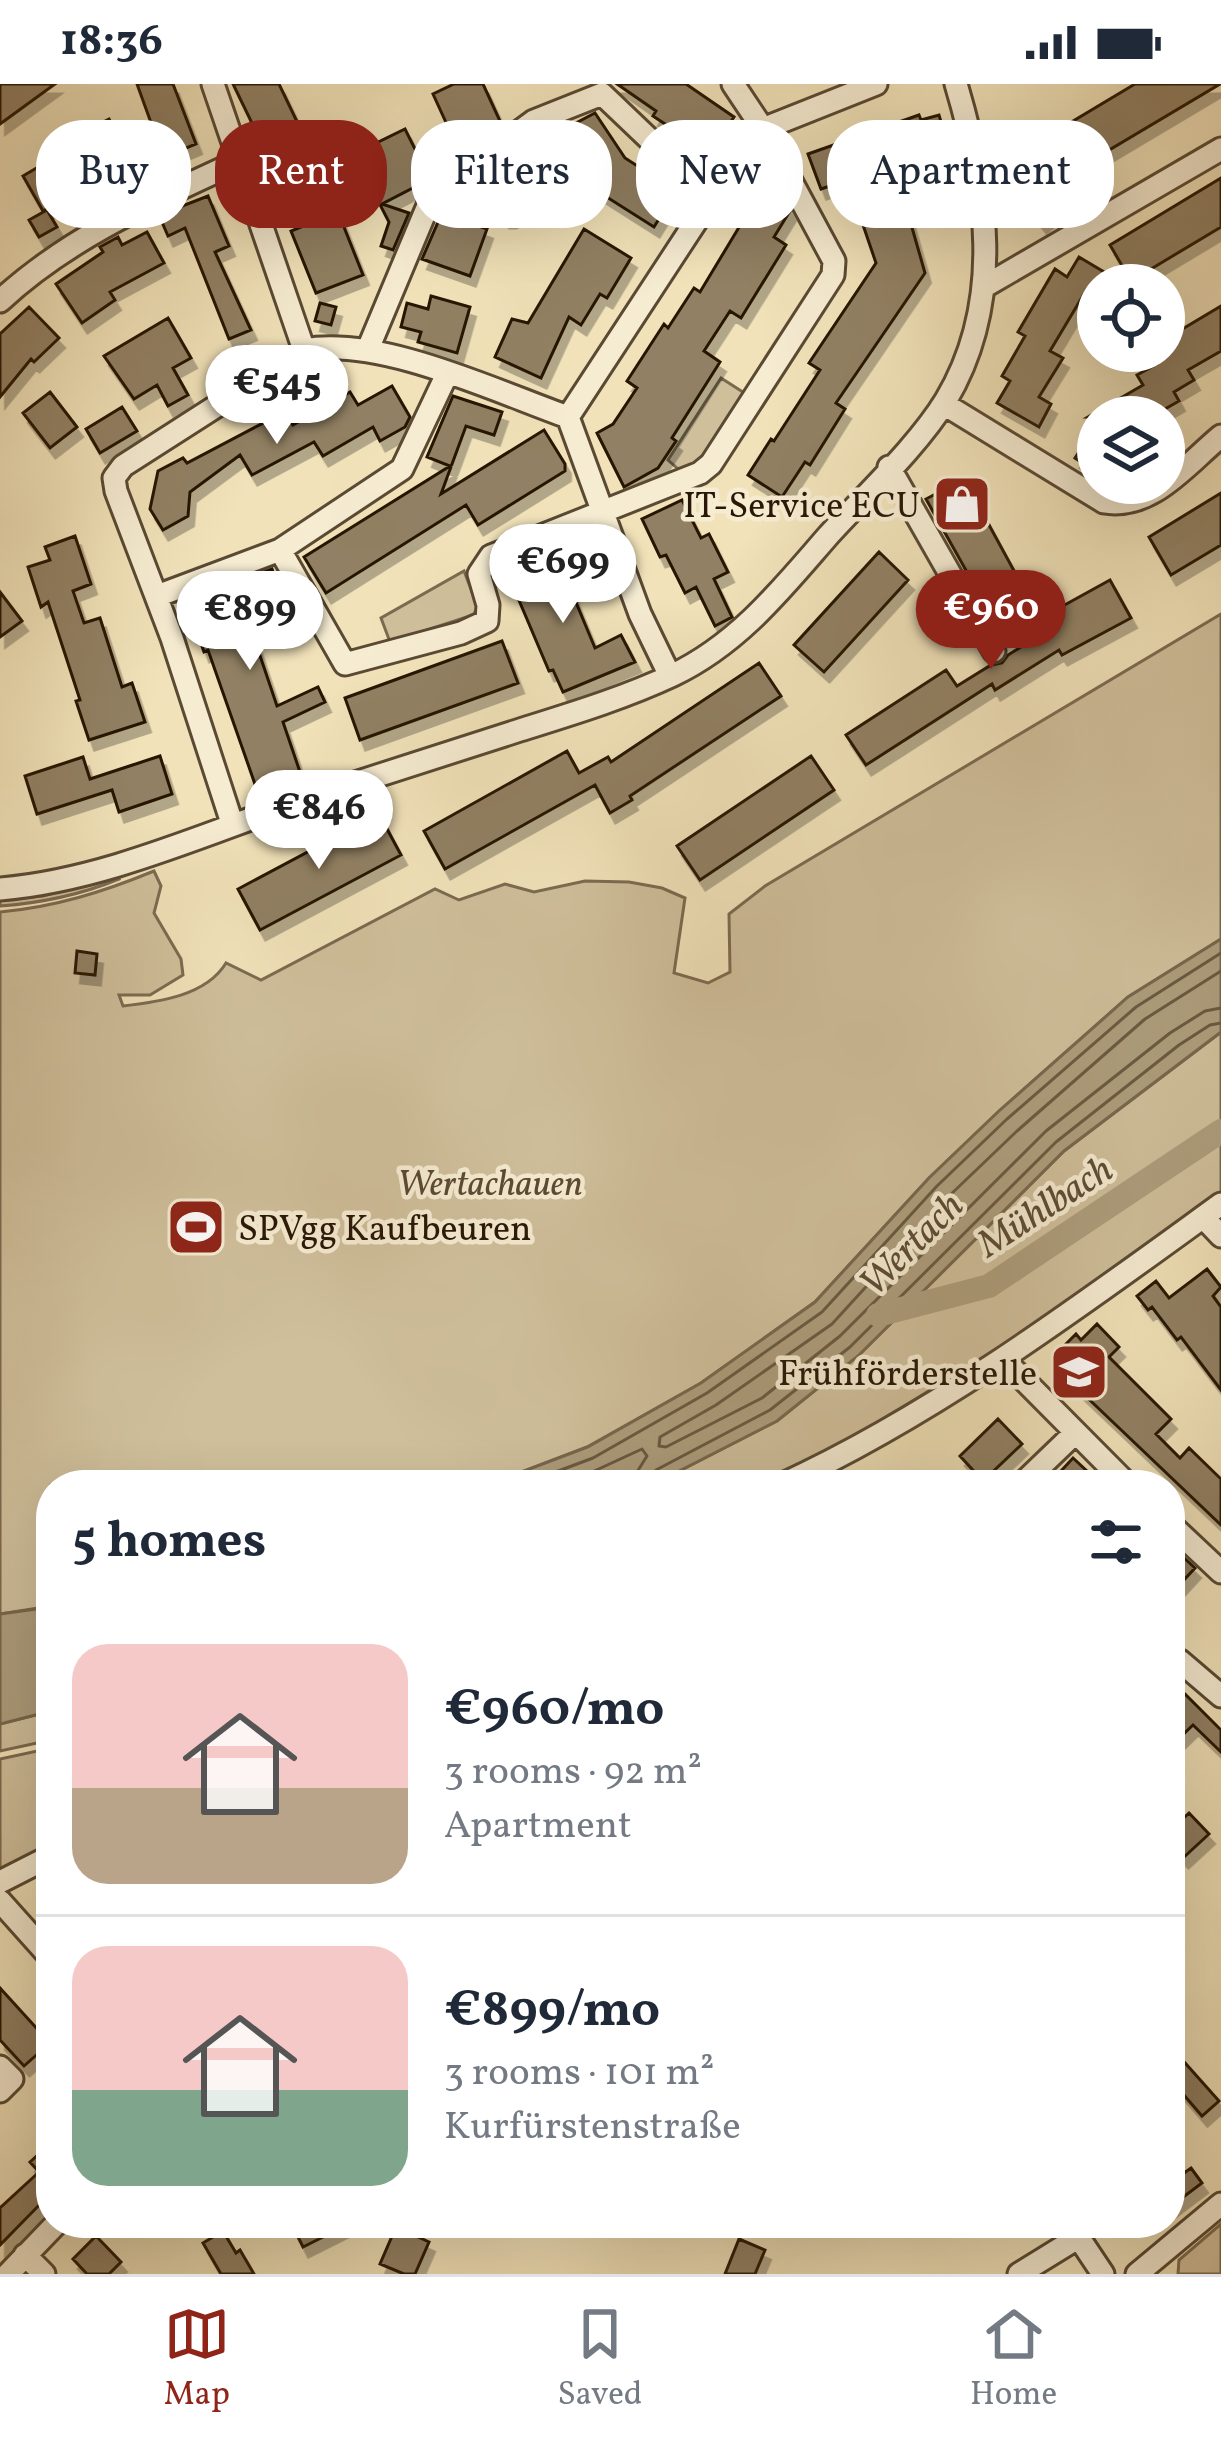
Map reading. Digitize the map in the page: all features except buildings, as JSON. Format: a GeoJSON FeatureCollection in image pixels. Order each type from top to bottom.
{"type":"FeatureCollection","features":[{"type":"Feature","properties":{"kind":"street"},"geometry":{"type":"LineString","coordinates":[[213,84],[224,120]]}},
{"type":"Feature","properties":{"kind":"street"},"geometry":{"type":"LineString","coordinates":[[734,84],[757,120]]}},
{"type":"Feature","properties":{"kind":"street"},"geometry":{"type":"LineString","coordinates":[[786,120],[876,84]]}},
{"type":"Feature","properties":{"kind":"street"},"geometry":{"type":"LineString","coordinates":[[0,889],[40,886],[92,873],[594,707],[719,650],[759,615],[889,467],[944,404],[960,374],[987,285],[978,158],[956,84]]}},
{"type":"Feature","properties":{"kind":"street"},"geometry":{"type":"LineString","coordinates":[[368,349],[432,196],[549,112],[602,94],[636,126]]}},
{"type":"Feature","properties":{"kind":"street"},"geometry":{"type":"LineString","coordinates":[[987,285],[1221,149]]}},
{"type":"Feature","properties":{"kind":"street"},"geometry":{"type":"LineString","coordinates":[[0,301],[54,256],[112,220],[215,172]]}},
{"type":"Feature","properties":{"kind":"street"},"geometry":{"type":"LineString","coordinates":[[280,550],[345,664],[461,633],[487,621],[488,605],[479,574],[491,556],[700,473],[711,464],[833,275],[834,261],[803,203]]}},
{"type":"Feature","properties":{"kind":"street"},"geometry":{"type":"LineString","coordinates":[[261,228],[304,350]]}},
{"type":"Feature","properties":{"kind":"street"},"geometry":{"type":"LineString","coordinates":[[568,417],[692,228]]}},
{"type":"Feature","properties":{"kind":"street"},"geometry":{"type":"LineString","coordinates":[[232,823],[114,478],[124,466],[304,350],[328,346],[368,349],[568,417]]}},
{"type":"Feature","properties":{"kind":"street"},"geometry":{"type":"LineString","coordinates":[[157,596],[280,550],[402,469],[447,374]]}},
{"type":"Feature","properties":{"kind":"street"},"geometry":{"type":"LineString","coordinates":[[944,404],[1103,502],[1124,505],[1148,497],[1221,436]]}},
{"type":"Feature","properties":{"kind":"street"},"geometry":{"type":"LineString","coordinates":[[568,417],[640,614],[670,676]]}},
{"type":"Feature","properties":{"kind":"street"},"geometry":{"type":"LineString","coordinates":[[889,467],[994,651]]}},
{"type":"Feature","properties":{"kind":"street"},"geometry":{"type":"LineString","coordinates":[[815,1470],[1003,1359],[1212,1211],[1221,1236]]}},
{"type":"Feature","properties":{"kind":"street"},"geometry":{"type":"LineString","coordinates":[[1003,1359],[1113,1470]]}},
{"type":"Feature","properties":{"kind":"street"},"geometry":{"type":"LineString","coordinates":[[1037,1470],[1075,1433]]}},
{"type":"Feature","properties":{"kind":"street"},"geometry":{"type":"LineString","coordinates":[[1185,1538],[1221,1572]]}},
{"type":"Feature","properties":{"kind":"street"},"geometry":{"type":"LineString","coordinates":[[1185,1664],[1221,1696]]}},
{"type":"Feature","properties":{"kind":"street"},"geometry":{"type":"LineString","coordinates":[[0,1882],[36,1864]]}},
{"type":"Feature","properties":{"kind":"street"},"geometry":{"type":"LineString","coordinates":[[0,1901],[36,1941]]}},
{"type":"Feature","properties":{"kind":"street"},"geometry":{"type":"LineString","coordinates":[[0,2067],[12,2079],[0,2091]]}},
{"type":"Feature","properties":{"kind":"street"},"geometry":{"type":"LineString","coordinates":[[1185,2234],[1221,2204]]}},
{"type":"Feature","properties":{"kind":"street"},"geometry":{"type":"LineString","coordinates":[[8,2274],[42,2238]]}},
{"type":"Feature","properties":{"kind":"street"},"geometry":{"type":"LineString","coordinates":[[1019,2274],[1064,2238]]}},
{"type":"Feature","properties":{"kind":"street"},"geometry":{"type":"LineString","coordinates":[[1079,2238],[1103,2274]]}},
{"type":"Feature","properties":{"kind":"street"},"geometry":{"type":"LineString","coordinates":[[1137,2274],[1180,2238]]}},
{"type":"Feature","properties":{"kind":"street"},"geometry":{"type":"LineString","coordinates":[[25,2255],[44,2274]]}},
{"type":"Feature","properties":{"kind":"green space"},"geometry":{"type":"Polygon","coordinates":[[[721,378],[749,396],[706,462],[685,475],[668,460],[721,378]]]}},
{"type":"Feature","properties":{"kind":"green space"},"geometry":{"type":"Polygon","coordinates":[[[464,571],[478,607],[473,615],[390,642],[381,618],[464,571]]]}},
{"type":"Feature","properties":{"kind":"green space","name":"Wertachauen"},"geometry":{"type":"Polygon","coordinates":[[[1221,614],[1221,939],[1128,997],[999,1111],[929,1178],[815,1302],[701,1383],[587,1447],[526,1470],[36,1470],[36,1608],[0,1614],[0,912],[78,898],[154,871],[161,886],[154,913],[181,959],[183,975],[150,995],[119,995],[123,1006],[194,990],[226,963],[261,980],[435,889],[459,900],[505,884],[534,892],[585,881],[629,882],[685,898],[674,973],[708,983],[730,972],[729,914],[765,886],[1221,614]]]}},
{"type":"Feature","properties":{"kind":"green space"},"geometry":{"type":"Polygon","coordinates":[[[117,875],[119,879],[75,894],[0,906],[0,900],[43,896],[117,875]]]}},
{"type":"Feature","properties":{"kind":"green space"},"geometry":{"type":"Polygon","coordinates":[[[1221,1032],[1221,1194],[998,1349],[810,1463],[795,1470],[681,1470],[777,1421],[858,1356],[1064,1151],[1221,1032]]]}},
{"type":"Feature","properties":{"kind":"green space"},"geometry":{"type":"Polygon","coordinates":[[[36,1715],[36,1743],[0,1751],[0,1724],[36,1715]]]}},
{"type":"Feature","properties":{"kind":"green space"},"geometry":{"type":"Polygon","coordinates":[[[36,1751],[36,1859],[0,1878],[0,1759],[36,1751]]]}},
{"type":"Feature","properties":{"kind":"green space"},"geometry":{"type":"Polygon","coordinates":[[[1221,2224],[1221,2274],[1178,2274],[1179,2260],[1221,2224]]]}},
{"type":"Feature","properties":{"kind":"water","name":"Wertach"},"geometry":{"type":"Polygon","coordinates":[[[1221,939],[1221,1032],[1064,1151],[858,1356],[777,1421],[681,1470],[527,1470],[588,1447],[701,1383],[815,1302],[929,1178],[1128,997],[1221,939]]]}},
{"type":"Feature","properties":{"kind":"water"},"geometry":{"type":"Polygon","coordinates":[[[36,1609],[36,1715],[0,1724],[0,1614],[36,1609]]]}},
{"type":"Feature","properties":{"kind":"waterway","name":"Mühlbach"},"geometry":{"type":"LineString","coordinates":[[878,1315],[989,1286],[1221,1131]]}},
{"type":"Feature","properties":{"kind":"place","name":"IT-Service ECU"},"geometry":{"type":"Point","coordinates":[962,504]}},
{"type":"Feature","properties":{"kind":"place","name":"SPVgg Kaufbeuren"},"geometry":{"type":"Point","coordinates":[196,1227]}},
{"type":"Feature","properties":{"kind":"place","name":"Frühförderstelle"},"geometry":{"type":"Point","coordinates":[1079,1372]}}]}
